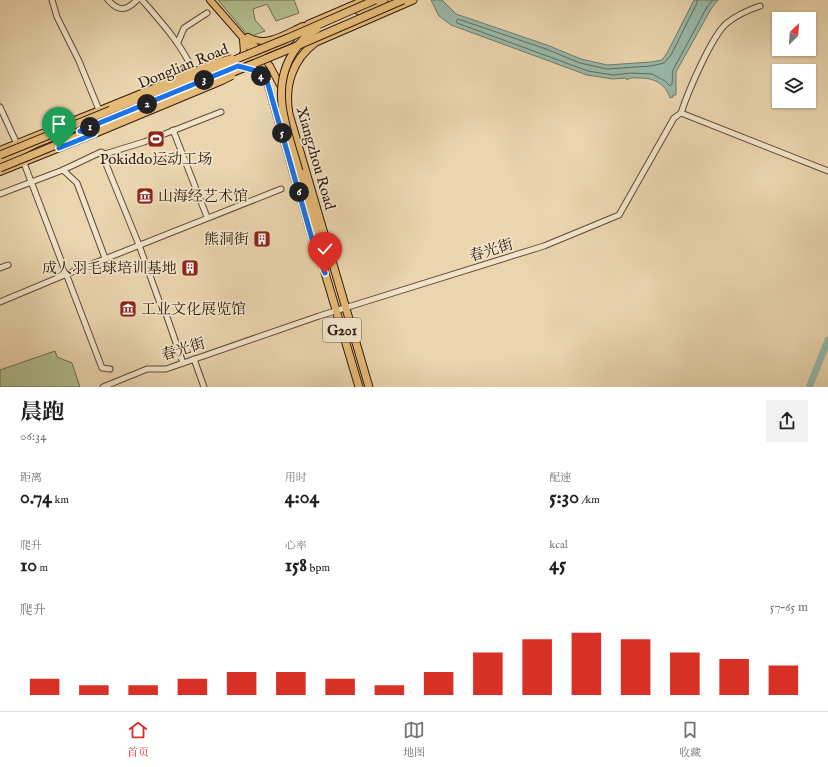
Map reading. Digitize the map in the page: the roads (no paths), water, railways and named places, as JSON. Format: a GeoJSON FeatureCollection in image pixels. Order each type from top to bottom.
{"type":"FeatureCollection","features":[{"type":"Feature","properties":{"kind":"highway","name":"Donglian Road"},"geometry":{"type":"LineString","coordinates":[[0,168],[257,57],[375,0]]}},
{"type":"Feature","properties":{"kind":"highway","name":"G201"},"geometry":{"type":"LineString","coordinates":[[325,273],[320,244],[281,101],[281,85],[287,63],[299,44],[308,34],[384,0]]}},
{"type":"Feature","properties":{"kind":"highway","name":"Donglian Road"},"geometry":{"type":"LineString","coordinates":[[0,155],[403,0]]}},
{"type":"Feature","properties":{"kind":"highway","name":"G201"},"geometry":{"type":"LineString","coordinates":[[289,114],[287,93],[292,72],[301,56],[316,42],[413,0]]}},
{"type":"Feature","properties":{"kind":"highway"},"geometry":{"type":"LineString","coordinates":[[308,24],[316,42]]}},
{"type":"Feature","properties":{"kind":"highway","name":"Xiangzhou Road"},"geometry":{"type":"LineString","coordinates":[[289,114],[369,387]]}},
{"type":"Feature","properties":{"kind":"highway","name":"Xiangzhou Road"},"geometry":{"type":"LineString","coordinates":[[325,273],[359,387]]}},
{"type":"Feature","properties":{"kind":"main road","name":"Xiangzhou Road"},"geometry":{"type":"LineString","coordinates":[[210,0],[244,36]]}},
{"type":"Feature","properties":{"kind":"main road","name":"Xiangzhou Road"},"geometry":{"type":"LineString","coordinates":[[215,0],[244,36],[263,68],[314,246],[325,273]]}},
{"type":"Feature","properties":{"kind":"main road"},"geometry":{"type":"LineString","coordinates":[[237,65],[244,52],[244,36],[256,41],[265,41],[364,0]]}},
{"type":"Feature","properties":{"kind":"main road"},"geometry":{"type":"LineString","coordinates":[[290,43],[308,24]]}},
{"type":"Feature","properties":{"kind":"main road"},"geometry":{"type":"LineString","coordinates":[[17,144],[35,147],[80,131],[290,43],[316,42]]}},
{"type":"Feature","properties":{"kind":"main road"},"geometry":{"type":"LineString","coordinates":[[0,150],[215,63],[257,57]]}},
{"type":"Feature","properties":{"kind":"main road"},"geometry":{"type":"LineString","coordinates":[[0,172],[222,81],[257,57]]}},
{"type":"Feature","properties":{"kind":"main road","name":"Xiangzhou Road"},"geometry":{"type":"LineString","coordinates":[[257,57],[280,83],[289,114]]}},
{"type":"Feature","properties":{"kind":"main road"},"geometry":{"type":"LineString","coordinates":[[0,161],[197,79],[237,65],[253,70],[267,81]]}},
{"type":"Feature","properties":{"kind":"main road"},"geometry":{"type":"LineString","coordinates":[[80,131],[95,133]]}},
{"type":"Feature","properties":{"kind":"main road"},"geometry":{"type":"LineString","coordinates":[[24,163],[47,132]]}},
{"type":"Feature","properties":{"kind":"street"},"geometry":{"type":"LineString","coordinates":[[52,0],[53,9],[79,61],[99,110]]}},
{"type":"Feature","properties":{"kind":"street"},"geometry":{"type":"LineString","coordinates":[[108,0],[117,7],[123,9],[132,5],[137,0]]}},
{"type":"Feature","properties":{"kind":"street"},"geometry":{"type":"LineString","coordinates":[[142,0],[178,42],[197,79]]}},
{"type":"Feature","properties":{"kind":"street","name":"春光街"},"geometry":{"type":"LineString","coordinates":[[103,387],[147,369],[166,369],[183,364],[336,310],[544,246],[619,215],[674,118],[681,112],[686,97],[714,40],[726,24],[745,12],[760,6]]}},
{"type":"Feature","properties":{"kind":"street"},"geometry":{"type":"LineString","coordinates":[[178,42],[184,28],[207,13]]}},
{"type":"Feature","properties":{"kind":"street"},"geometry":{"type":"LineString","coordinates":[[0,107],[17,144]]}},
{"type":"Feature","properties":{"kind":"street"},"geometry":{"type":"LineString","coordinates":[[0,194],[63,170],[101,152],[105,154],[144,142],[221,112]]}},
{"type":"Feature","properties":{"kind":"street"},"geometry":{"type":"LineString","coordinates":[[681,112],[828,171]]}},
{"type":"Feature","properties":{"kind":"street"},"geometry":{"type":"LineString","coordinates":[[174,130],[208,217]]}},
{"type":"Feature","properties":{"kind":"street"},"geometry":{"type":"LineString","coordinates":[[105,154],[106,164],[139,245],[183,364]]}},
{"type":"Feature","properties":{"kind":"street"},"geometry":{"type":"LineString","coordinates":[[24,163],[102,368],[110,369]]}},
{"type":"Feature","properties":{"kind":"street"},"geometry":{"type":"LineString","coordinates":[[63,170],[77,183],[106,258]]}},
{"type":"Feature","properties":{"kind":"street"},"geometry":{"type":"LineString","coordinates":[[0,302],[281,188]]}},
{"type":"Feature","properties":{"kind":"street"},"geometry":{"type":"LineString","coordinates":[[0,268],[8,265]]}},
{"type":"Feature","properties":{"kind":"street"},"geometry":{"type":"LineString","coordinates":[[194,359],[204,387]]}},
{"type":"Feature","properties":{"kind":"water"},"geometry":{"type":"Polygon","coordinates":[[[431,0],[442,0],[456,14],[547,45],[581,59],[607,65],[662,60],[694,0],[718,0],[711,9],[676,72],[676,95],[673,95],[673,97],[670,98],[662,85],[654,80],[639,78],[631,78],[627,80],[626,78],[613,79],[587,75],[451,25],[439,16],[431,0]]]}},
{"type":"Feature","properties":{"kind":"waterway"},"geometry":{"type":"LineString","coordinates":[[810,385],[828,340]]}},
{"type":"Feature","properties":{"kind":"place","name":"Pokiddo运动工场"},"geometry":{"type":"Point","coordinates":[156,139]}},
{"type":"Feature","properties":{"kind":"place","name":"山海经艺术馆"},"geometry":{"type":"Point","coordinates":[145,196]}},
{"type":"Feature","properties":{"kind":"place","name":"熊洞街"},"geometry":{"type":"Point","coordinates":[262,239]}},
{"type":"Feature","properties":{"kind":"place","name":"成人羽毛球培训基地"},"geometry":{"type":"Point","coordinates":[190,268]}},
{"type":"Feature","properties":{"kind":"place","name":"工业文化展览馆"},"geometry":{"type":"Point","coordinates":[128,309]}}]}
